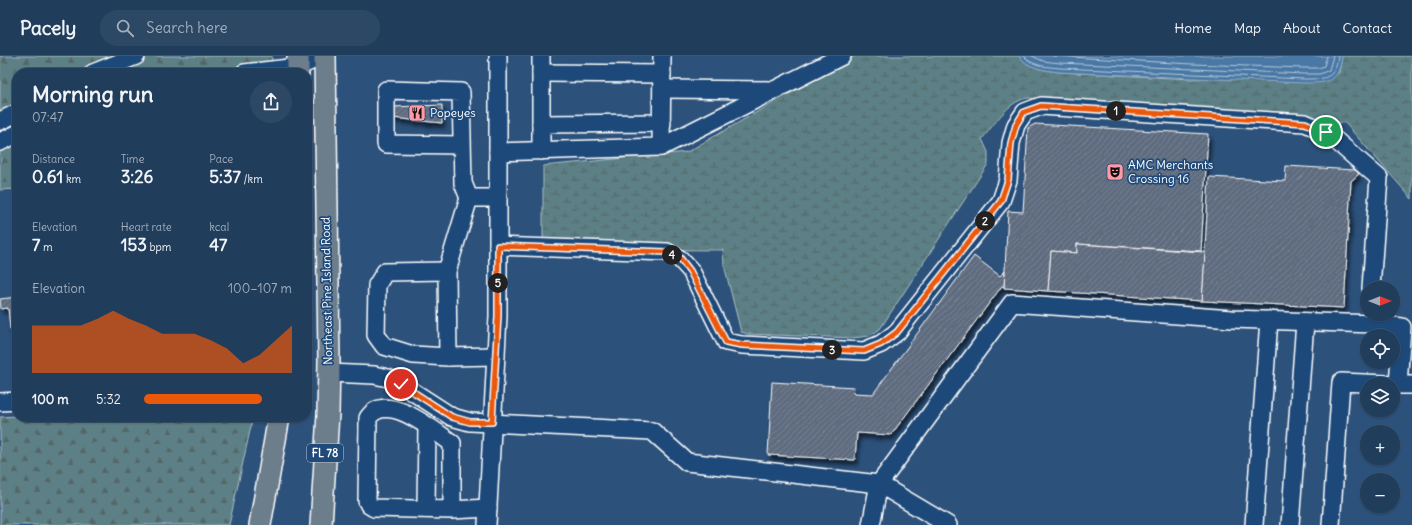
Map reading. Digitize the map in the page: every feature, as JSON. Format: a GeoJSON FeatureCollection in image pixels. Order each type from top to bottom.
{"type":"FeatureCollection","features":[{"type":"Feature","properties":{"kind":"main road","name":"Northeast Pine Island Road"},"geometry":{"type":"LineString","coordinates":[[321,525],[329,373],[323,56]]}},
{"type":"Feature","properties":{"kind":"main road"},"geometry":{"type":"LineString","coordinates":[[260,525],[278,422]]}},
{"type":"Feature","properties":{"kind":"street"},"geometry":{"type":"LineString","coordinates":[[113,64],[136,56]]}},
{"type":"Feature","properties":{"kind":"street"},"geometry":{"type":"LineString","coordinates":[[278,68],[298,65],[323,56]]}},
{"type":"Feature","properties":{"kind":"street"},"geometry":{"type":"LineString","coordinates":[[452,510],[452,443],[404,412],[390,409],[380,409],[372,411],[368,418],[367,501],[370,505],[374,508],[452,510],[488,517],[498,316],[498,56]]}},
{"type":"Feature","properties":{"kind":"street"},"geometry":{"type":"LineString","coordinates":[[661,147],[662,56]]}},
{"type":"Feature","properties":{"kind":"street"},"geometry":{"type":"LineString","coordinates":[[498,152],[661,147],[842,56]]}},
{"type":"Feature","properties":{"kind":"street"},"geometry":{"type":"LineString","coordinates":[[541,151],[541,64],[662,82],[774,90]]}},
{"type":"Feature","properties":{"kind":"street"},"geometry":{"type":"LineString","coordinates":[[448,357],[447,271],[470,198],[463,183],[461,92],[386,90],[386,144],[462,145]]}},
{"type":"Feature","properties":{"kind":"street"},"geometry":{"type":"LineString","coordinates":[[498,246],[667,252],[680,258],[690,271],[726,342],[742,345],[864,351],[881,344],[897,332],[1001,201],[1008,180],[1011,143],[1016,125],[1024,112],[1041,106],[1305,123],[1326,132],[1379,178],[1371,281]]}},
{"type":"Feature","properties":{"kind":"street"},"geometry":{"type":"LineString","coordinates":[[0,121],[12,115]]}},
{"type":"Feature","properties":{"kind":"street"},"geometry":{"type":"LineString","coordinates":[[541,124],[662,123]]}},
{"type":"Feature","properties":{"kind":"street"},"geometry":{"type":"LineString","coordinates":[[0,142],[12,136]]}},
{"type":"Feature","properties":{"kind":"street"},"geometry":{"type":"LineString","coordinates":[[470,198],[498,198]]}},
{"type":"Feature","properties":{"kind":"street"},"geometry":{"type":"LineString","coordinates":[[447,271],[385,272],[376,285],[376,335],[384,346],[413,355],[448,357],[496,356]]}},
{"type":"Feature","properties":{"kind":"street"},"geometry":{"type":"LineString","coordinates":[[871,525],[879,484],[1012,303],[1232,319],[1305,322],[1370,321]]}},
{"type":"Feature","properties":{"kind":"street"},"geometry":{"type":"LineString","coordinates":[[1254,525],[1269,320]]}},
{"type":"Feature","properties":{"kind":"street"},"geometry":{"type":"LineString","coordinates":[[1392,321],[1402,326],[1398,377]]}},
{"type":"Feature","properties":{"kind":"street"},"geometry":{"type":"LineString","coordinates":[[1290,525],[1305,322]]}},
{"type":"Feature","properties":{"kind":"street"},"geometry":{"type":"LineString","coordinates":[[329,373],[374,375],[388,378],[401,384],[452,417],[470,422],[652,431],[687,462],[879,484],[948,525]]}},
{"type":"Feature","properties":{"kind":"street"},"geometry":{"type":"LineString","coordinates":[[1331,525],[1341,382],[1360,383]]}},
{"type":"Feature","properties":{"kind":"street"},"geometry":{"type":"LineString","coordinates":[[0,402],[12,401]]}},
{"type":"Feature","properties":{"kind":"street"},"geometry":{"type":"LineString","coordinates":[[426,426],[426,509]]}},
{"type":"Feature","properties":{"kind":"green space"},"geometry":{"type":"Polygon","coordinates":[[[0,56],[272,56],[272,68],[12,68],[12,189],[0,190],[0,56]]]}},
{"type":"Feature","properties":{"kind":"green space"},"geometry":{"type":"Polygon","coordinates":[[[855,56],[1019,56],[1027,64],[1032,66],[1059,72],[1191,79],[1339,73],[1342,56],[1412,56],[1412,199],[1345,123],[1027,98],[1020,100],[1007,109],[982,139],[988,152],[988,164],[880,329],[869,336],[853,338],[748,334],[741,332],[724,265],[723,250],[543,249],[543,166],[687,152],[855,56]]]}},
{"type":"Feature","properties":{"kind":"green space"},"geometry":{"type":"Polygon","coordinates":[[[12,416],[12,422],[252,422],[229,525],[0,525],[0,417],[12,416]]]}},
{"type":"Feature","properties":{"kind":"water"},"geometry":{"type":"Polygon","coordinates":[[[1019,56],[1342,56],[1338,72],[1331,80],[1320,83],[1304,83],[1059,72],[1027,64],[1019,56]]]}},
{"type":"Feature","properties":{"kind":"building","name":"Popeyes"},"geometry":{"type":"Polygon","coordinates":[[[442,105],[442,123],[392,118],[392,107],[442,105]]]}},
{"type":"Feature","properties":{"kind":"building","name":"AMC Merchants Crossing 16"},"geometry":{"type":"Polygon","coordinates":[[[1035,124],[1208,134],[1201,251],[1077,244],[1077,253],[1051,251],[1048,291],[1004,288],[1008,211],[1023,212],[1028,128],[1035,124]]]}},
{"type":"Feature","properties":{"kind":"building"},"geometry":{"type":"Polygon","coordinates":[[[1286,166],[1355,170],[1359,174],[1351,181],[1344,308],[1202,301],[1209,177],[1285,181],[1286,166]]]}},
{"type":"Feature","properties":{"kind":"building"},"geometry":{"type":"Polygon","coordinates":[[[1077,244],[1205,252],[1202,301],[1048,291],[1051,251],[1077,253],[1077,244]]]}},
{"type":"Feature","properties":{"kind":"building"},"geometry":{"type":"Polygon","coordinates":[[[974,256],[1000,276],[1005,271],[1004,286],[1002,286],[891,435],[857,433],[855,460],[768,455],[772,382],[854,387],[853,393],[873,394],[974,256]]]}},
{"type":"Feature","properties":{"kind":"building"},"geometry":{"type":"Polygon","coordinates":[[[12,298],[12,329],[10,329],[8,308],[1,309],[0,299],[12,298]]]}},
{"type":"Feature","properties":{"kind":"place","name":"Popeyes"},"geometry":{"type":"Point","coordinates":[417,113]}},
{"type":"Feature","properties":{"kind":"place","name":"AMC Merchants Crossing 16"},"geometry":{"type":"Point","coordinates":[1115,172]}},
{"type":"Feature","properties":{"kind":"route"},"geometry":{"type":"LineString","coordinates":[[401,384],[452,417],[470,422],[492,422],[498,316],[498,246],[667,252],[680,258],[690,271],[718,329],[726,342],[742,345],[864,351],[881,344],[897,332],[1001,201],[1008,180],[1011,143],[1016,125],[1024,112],[1041,106],[1305,123],[1326,132]]}}]}
